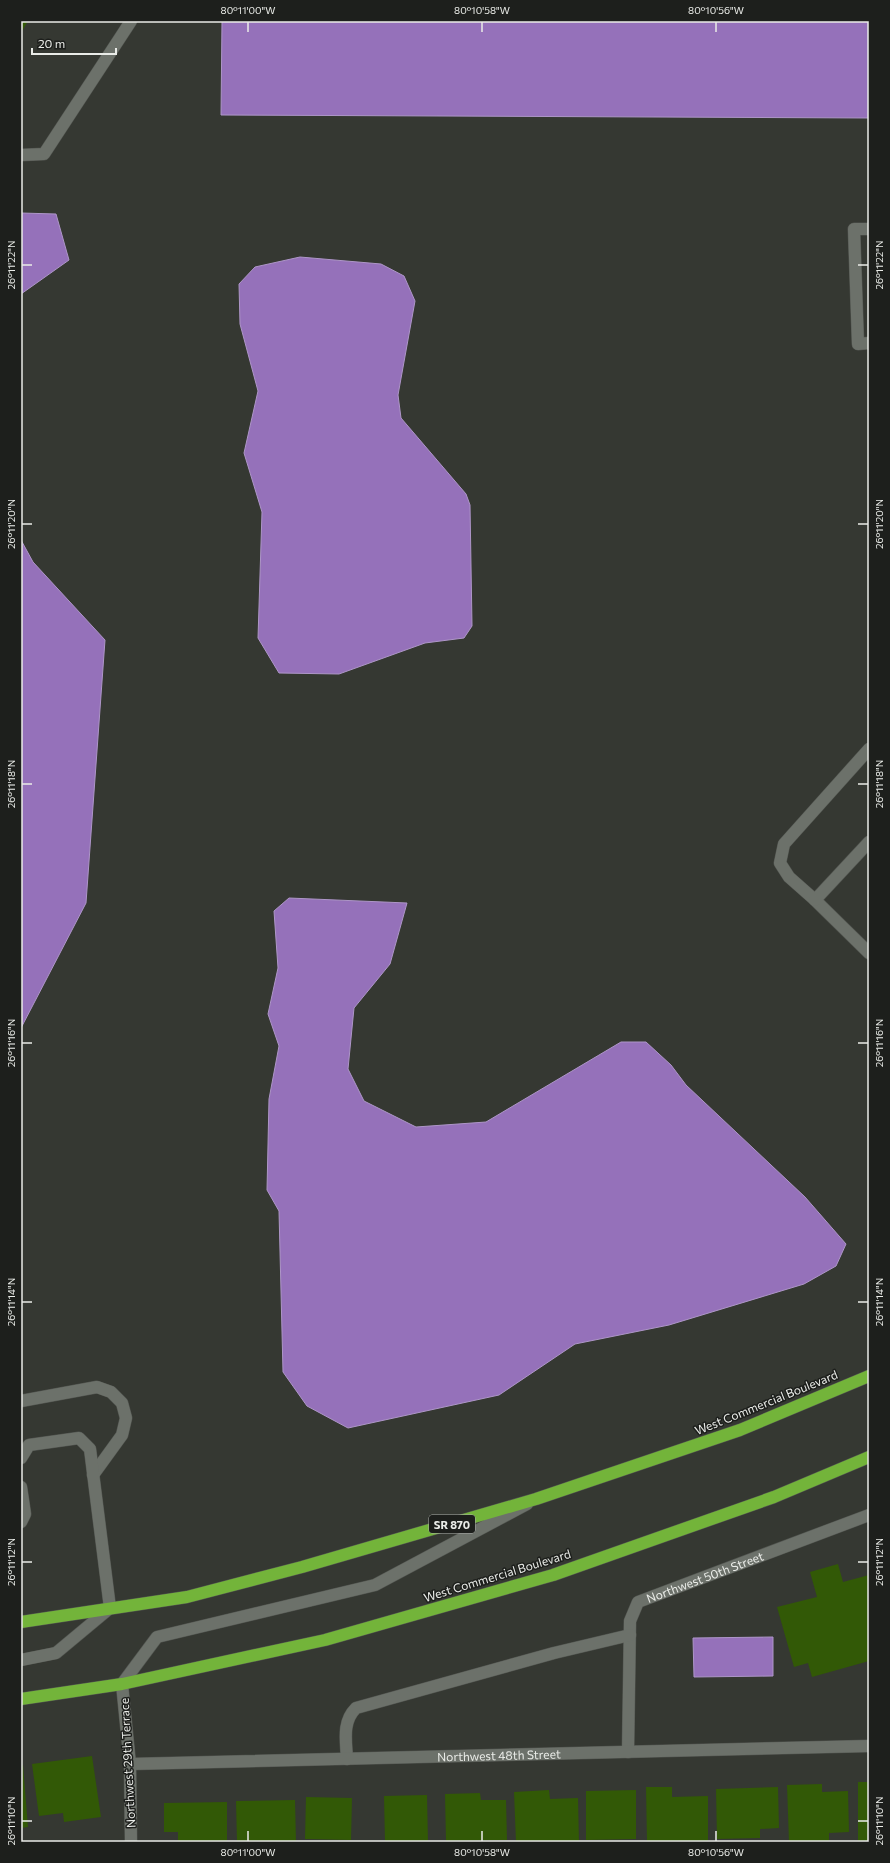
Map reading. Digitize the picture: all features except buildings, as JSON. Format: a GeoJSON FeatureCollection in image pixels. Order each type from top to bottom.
{"type":"FeatureCollection","features":[{"type":"Feature","properties":{"kind":"highway","name":"West Commercial Boulevard"},"geometry":{"type":"LineString","coordinates":[[21,1622],[195,1595],[302,1567],[536,1499],[740,1430],[869,1376]]}},
{"type":"Feature","properties":{"kind":"highway","name":"West Commercial Boulevard"},"geometry":{"type":"LineString","coordinates":[[21,1699],[122,1684],[324,1640],[553,1575],[774,1497],[869,1457]]}},
{"type":"Feature","properties":{"kind":"street"},"geometry":{"type":"LineString","coordinates":[[21,155],[44,154],[131,21]]}},
{"type":"Feature","properties":{"kind":"street"},"geometry":{"type":"LineString","coordinates":[[869,229],[854,229],[858,344],[869,343]]}},
{"type":"Feature","properties":{"kind":"street"},"geometry":{"type":"LineString","coordinates":[[869,749],[784,844],[780,863],[789,877],[815,900],[869,953]]}},
{"type":"Feature","properties":{"kind":"street"},"geometry":{"type":"LineString","coordinates":[[815,900],[869,842]]}},
{"type":"Feature","properties":{"kind":"street"},"geometry":{"type":"LineString","coordinates":[[21,1401],[97,1387],[111,1392],[122,1403],[126,1418],[122,1434],[93,1475]]}},
{"type":"Feature","properties":{"kind":"street"},"geometry":{"type":"LineString","coordinates":[[21,1458],[29,1445],[79,1438],[90,1450],[110,1608],[56,1654],[21,1660]]}},
{"type":"Feature","properties":{"kind":"street"},"geometry":{"type":"LineString","coordinates":[[21,1487],[26,1514],[21,1522]]}},
{"type":"Feature","properties":{"kind":"street","name":"West Commercial Boulevard"},"geometry":{"type":"LineString","coordinates":[[122,1684],[157,1637],[376,1585],[536,1499]]}},
{"type":"Feature","properties":{"kind":"street","name":"Northwest 50th Street"},"geometry":{"type":"LineString","coordinates":[[628,1752],[630,1621],[638,1602],[869,1515]]}},
{"type":"Feature","properties":{"kind":"street"},"geometry":{"type":"LineString","coordinates":[[347,1759],[346,1724],[348,1716],[356,1708],[554,1652],[630,1635]]}},
{"type":"Feature","properties":{"kind":"street","name":"Northwest 29th Terrace"},"geometry":{"type":"LineString","coordinates":[[122,1684],[130,1764],[131,1842]]}},
{"type":"Feature","properties":{"kind":"street","name":"Northwest 48th Street"},"geometry":{"type":"LineString","coordinates":[[130,1764],[869,1746]]}},
{"type":"Feature","properties":{"kind":"shaded area"},"geometry":{"type":"Polygon","coordinates":[[[222,21],[869,21],[869,118],[221,115],[222,21]]]}},
{"type":"Feature","properties":{"kind":"shaded area"},"geometry":{"type":"Polygon","coordinates":[[[21,213],[56,214],[69,260],[21,294],[21,213]]]}},
{"type":"Feature","properties":{"kind":"shaded area"},"geometry":{"type":"Polygon","coordinates":[[[300,257],[381,264],[404,276],[415,301],[398,395],[401,418],[466,494],[470,505],[472,626],[464,638],[425,643],[339,674],[279,673],[258,638],[262,512],[244,453],[258,391],[240,324],[239,284],[255,267],[300,257]]]}},
{"type":"Feature","properties":{"kind":"shaded area"},"geometry":{"type":"Polygon","coordinates":[[[21,540],[33,562],[105,640],[86,903],[21,1028],[21,540]]]}},
{"type":"Feature","properties":{"kind":"shaded area"},"geometry":{"type":"Polygon","coordinates":[[[289,898],[407,903],[390,964],[354,1008],[348,1069],[364,1101],[416,1127],[486,1122],[621,1042],[646,1042],[671,1065],[686,1085],[805,1197],[846,1244],[836,1266],[804,1284],[669,1325],[575,1344],[499,1395],[348,1428],[307,1406],[283,1372],[279,1211],[267,1190],[269,1099],[279,1046],[268,1014],[278,968],[274,911],[289,898]]]}},
{"type":"Feature","properties":{"kind":"shaded area"},"geometry":{"type":"Polygon","coordinates":[[[773,1637],[773,1676],[694,1677],[693,1638],[773,1637]]]}}]}
